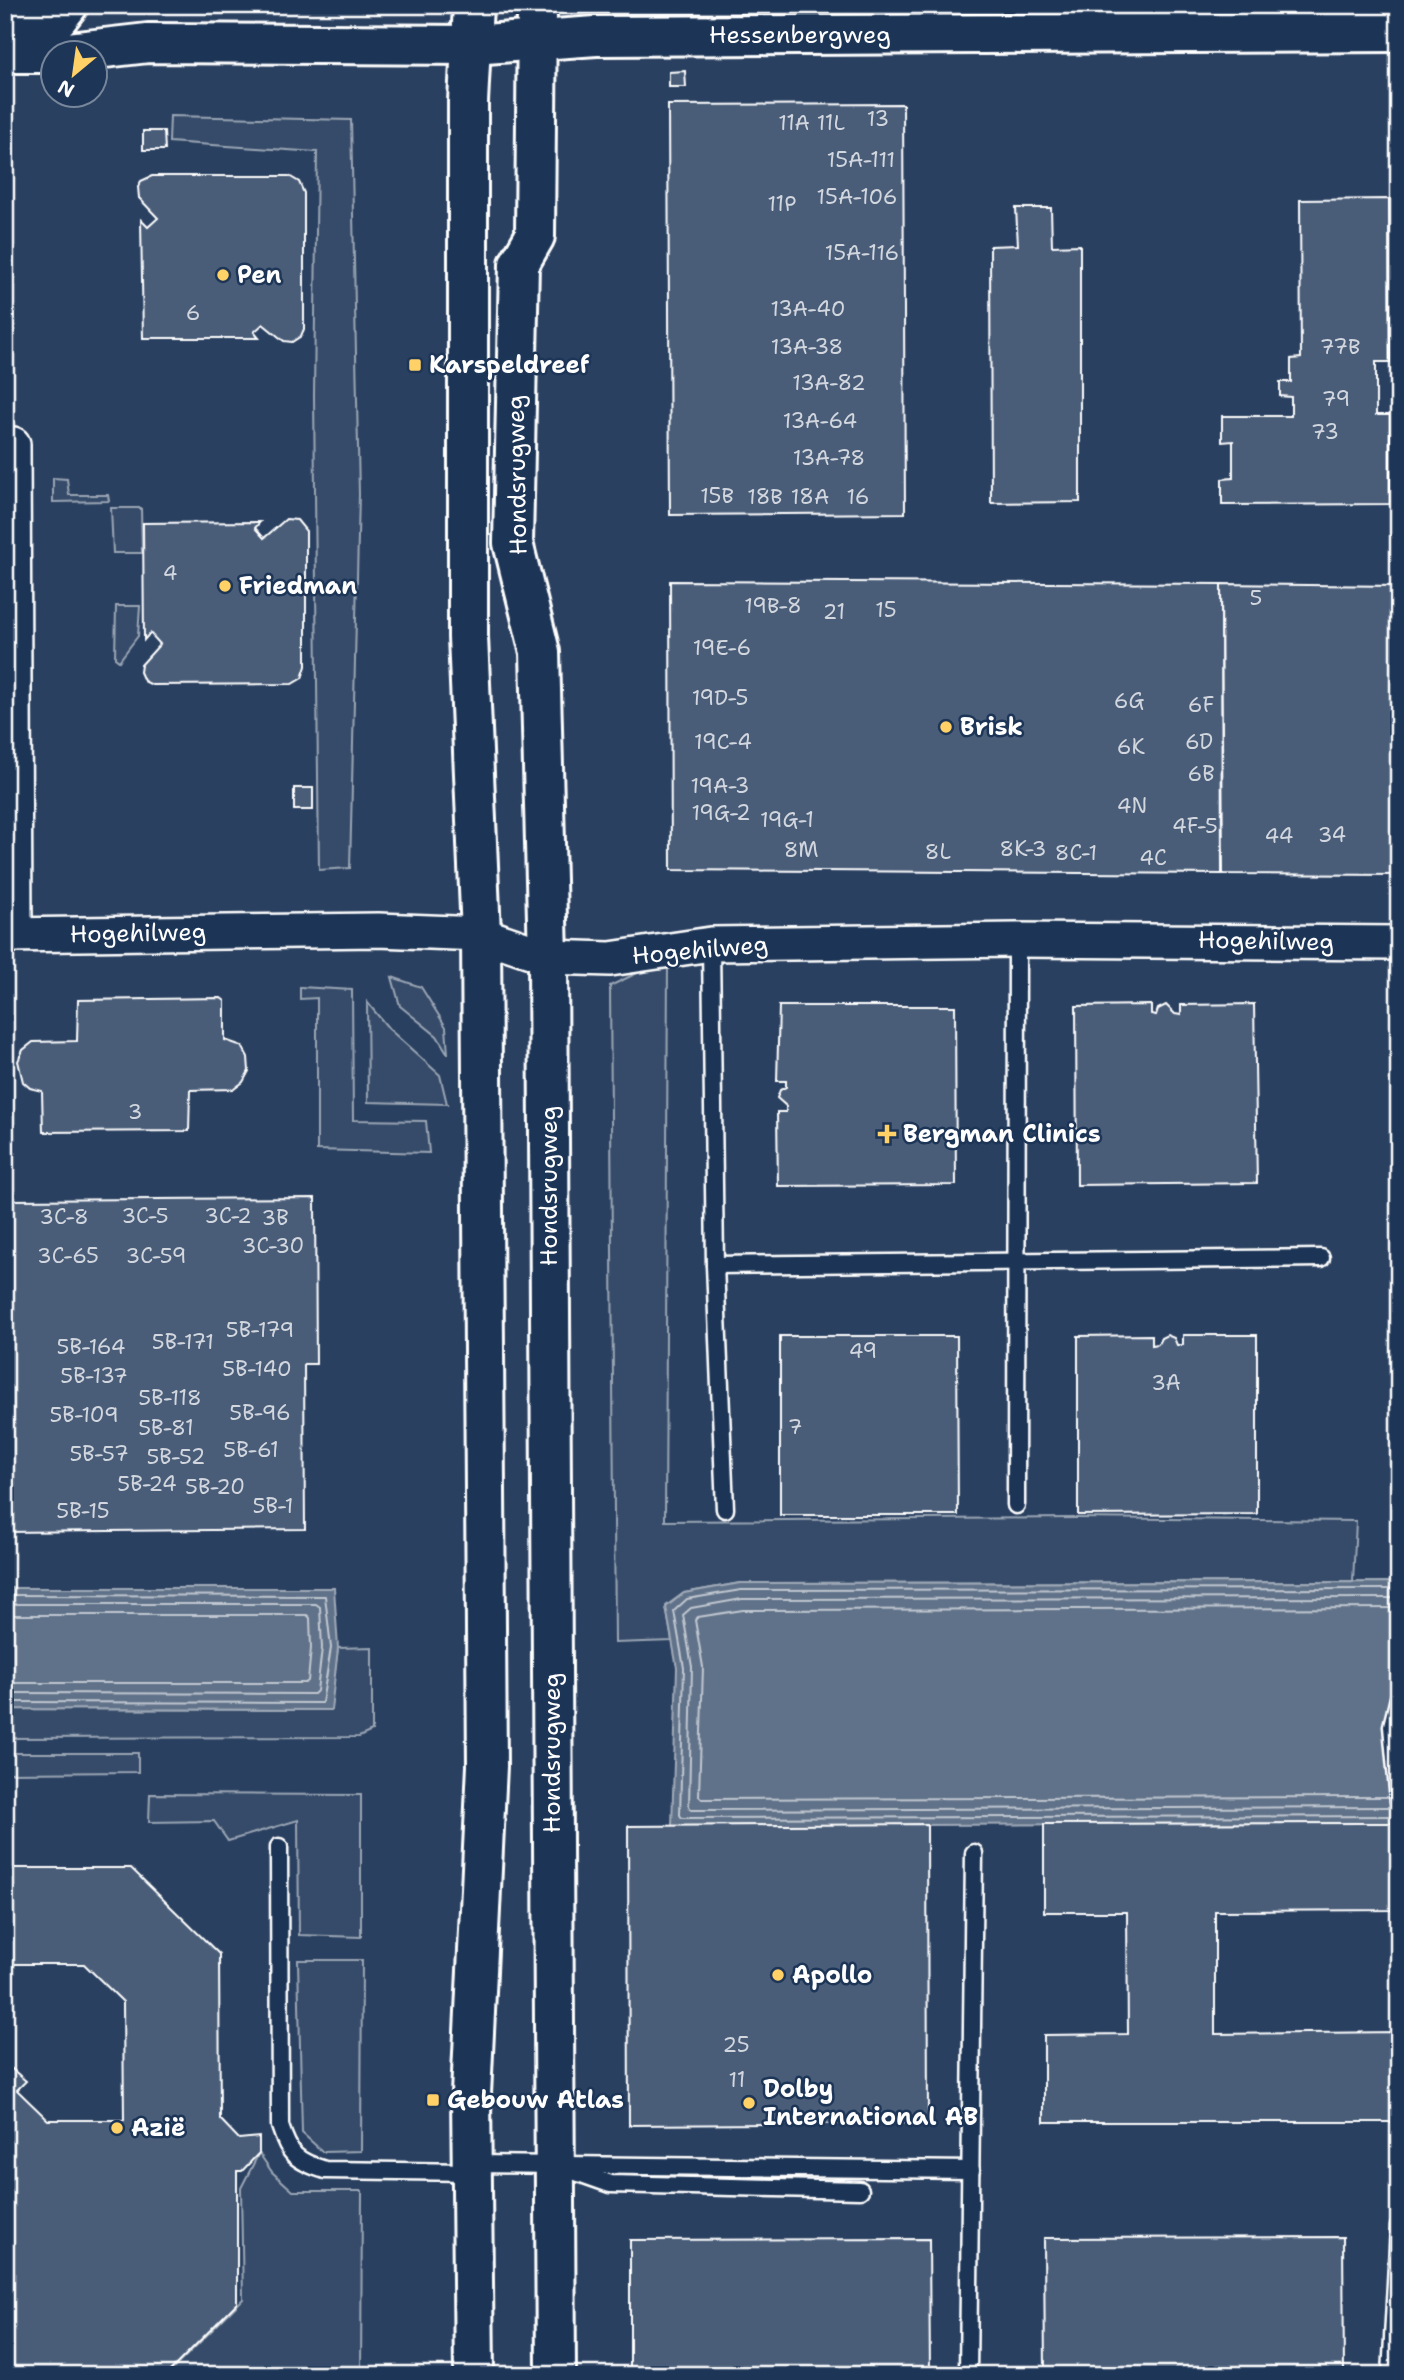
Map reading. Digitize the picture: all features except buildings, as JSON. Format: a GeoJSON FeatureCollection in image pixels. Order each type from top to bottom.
{"type":"FeatureCollection","features":[{"type":"Feature","properties":{"kind":"street"},"geometry":{"type":"LineString","coordinates":[[5,19],[57,19],[68,5]]}},
{"type":"Feature","properties":{"kind":"street","name":"Hondsrugweg"},"geometry":{"type":"LineString","coordinates":[[473,5],[466,357],[468,637],[481,934],[487,1766],[471,2094],[474,2375]]}},
{"type":"Feature","properties":{"kind":"street","name":"Hondsrugweg"},"geometry":{"type":"LineString","coordinates":[[537,22],[536,236],[519,264],[513,543],[540,652],[548,957],[556,2375]]}},
{"type":"Feature","properties":{"kind":"street","name":"Hessenbergweg"},"geometry":{"type":"LineString","coordinates":[[471,45],[537,22],[1399,32]]}},
{"type":"Feature","properties":{"kind":"street"},"geometry":{"type":"LineString","coordinates":[[108,48],[148,43],[471,45]]}},
{"type":"Feature","properties":{"kind":"street"},"geometry":{"type":"LineString","coordinates":[[5,53],[38,53]]}},
{"type":"Feature","properties":{"kind":"street"},"geometry":{"type":"LineString","coordinates":[[10,935],[13,444]]}},
{"type":"Feature","properties":{"kind":"street","name":"Hogehilweg"},"geometry":{"type":"LineString","coordinates":[[10,935],[378,930],[481,934],[548,957],[610,959],[712,944],[1017,940],[1399,943]]}},
{"type":"Feature","properties":{"kind":"lane"},"geometry":{"type":"LineString","coordinates":[[1016,1505],[1017,940]]}},
{"type":"Feature","properties":{"kind":"lane"},"geometry":{"type":"LineString","coordinates":[[712,944],[715,1265],[725,1509]]}},
{"type":"Feature","properties":{"kind":"lane"},"geometry":{"type":"LineString","coordinates":[[715,1265],[1321,1258]]}},
{"type":"Feature","properties":{"kind":"lane"},"geometry":{"type":"LineString","coordinates":[[1399,1698],[1392,1726],[1399,1801]]}},
{"type":"Feature","properties":{"kind":"lane"},"geometry":{"type":"LineString","coordinates":[[279,1847],[280,2126],[288,2151],[307,2165],[325,2170],[554,2165],[971,2170]]}},
{"type":"Feature","properties":{"kind":"lane"},"geometry":{"type":"LineString","coordinates":[[968,2375],[974,1853]]}},
{"type":"Feature","properties":{"kind":"lane"},"geometry":{"type":"LineString","coordinates":[[554,2165],[610,2184],[860,2190]]}},
{"type":"Feature","properties":{"kind":"lane"},"geometry":{"type":"LineString","coordinates":[[1391,2375],[1399,2227]]}},
{"type":"Feature","properties":{"kind":"shaded area"},"geometry":{"type":"Polygon","coordinates":[[[5,5],[1399,5],[1399,2375],[5,2375],[5,5]]]}},
{"type":"Feature","properties":{"kind":"shaded area"},"geometry":{"type":"Polygon","coordinates":[[[170,116],[351,120],[359,494],[350,868],[319,870],[314,396],[317,152],[169,142],[170,116]]]}},
{"type":"Feature","properties":{"kind":"shaded area"},"geometry":{"type":"Polygon","coordinates":[[[53,478],[67,479],[69,495],[108,495],[109,501],[53,502],[53,478]]]}},
{"type":"Feature","properties":{"kind":"shaded area"},"geometry":{"type":"Polygon","coordinates":[[[111,508],[141,508],[142,553],[113,553],[111,508]]]}},
{"type":"Feature","properties":{"kind":"shaded area"},"geometry":{"type":"Polygon","coordinates":[[[116,606],[140,606],[138,636],[119,661],[115,658],[116,606]]]}},
{"type":"Feature","properties":{"kind":"shaded area"},"geometry":{"type":"Polygon","coordinates":[[[668,964],[665,1521],[1077,1518],[1356,1521],[1353,1582],[740,1583],[684,1593],[666,1606],[672,1641],[615,1643],[610,986],[654,965],[668,964]]]}},
{"type":"Feature","properties":{"kind":"shaded area"},"geometry":{"type":"Polygon","coordinates":[[[392,977],[421,987],[446,1027],[448,1054],[437,1036],[400,1006],[392,977]]]}},
{"type":"Feature","properties":{"kind":"shaded area"},"geometry":{"type":"Polygon","coordinates":[[[300,987],[352,990],[353,1120],[426,1121],[429,1153],[317,1150],[317,998],[300,999],[300,987]]]}},
{"type":"Feature","properties":{"kind":"shaded area"},"geometry":{"type":"Polygon","coordinates":[[[367,1002],[389,1029],[440,1075],[447,1104],[368,1102],[367,1002]]]}},
{"type":"Feature","properties":{"kind":"shaded area"},"geometry":{"type":"Polygon","coordinates":[[[372,1647],[372,1731],[359,1737],[5,1738],[5,1709],[330,1710],[338,1648],[372,1647]]]}},
{"type":"Feature","properties":{"kind":"shaded area"},"geometry":{"type":"Polygon","coordinates":[[[5,1753],[138,1753],[138,1772],[5,1773],[5,1753]]]}},
{"type":"Feature","properties":{"kind":"shaded area"},"geometry":{"type":"Polygon","coordinates":[[[150,1794],[361,1795],[361,1937],[299,1935],[298,1820],[228,1841],[214,1821],[149,1822],[150,1794]]]}},
{"type":"Feature","properties":{"kind":"shaded area"},"geometry":{"type":"Polygon","coordinates":[[[298,1960],[362,1960],[361,2151],[323,2152],[302,2133],[298,1960]]]}},
{"type":"Feature","properties":{"kind":"shaded area"},"geometry":{"type":"Polygon","coordinates":[[[259,2153],[272,2172],[293,2191],[362,2191],[361,2375],[167,2375],[243,2299],[241,2188],[259,2153]]]}},
{"type":"Feature","properties":{"kind":"water"},"geometry":{"type":"Polygon","coordinates":[[[1399,1582],[1399,1823],[672,1826],[677,1668],[666,1607],[684,1593],[740,1583],[1399,1582]]]}},
{"type":"Feature","properties":{"kind":"water"},"geometry":{"type":"Polygon","coordinates":[[[5,1588],[334,1588],[338,1648],[331,1710],[5,1709],[5,1588]]]}},
{"type":"Feature","properties":{"kind":"place","name":"Pen"},"geometry":{"type":"Point","coordinates":[223,275]}},
{"type":"Feature","properties":{"kind":"place","name":"Karspeldreef"},"geometry":{"type":"Point","coordinates":[415,365]}},
{"type":"Feature","properties":{"kind":"place","name":"Friedman"},"geometry":{"type":"Point","coordinates":[225,586]}},
{"type":"Feature","properties":{"kind":"place","name":"Brisk"},"geometry":{"type":"Point","coordinates":[946,727]}},
{"type":"Feature","properties":{"kind":"place","name":"Bergman Clinics"},"geometry":{"type":"Point","coordinates":[887,1134]}},
{"type":"Feature","properties":{"kind":"place","name":"Apollo"},"geometry":{"type":"Point","coordinates":[778,1975]}},
{"type":"Feature","properties":{"kind":"place","name":"Gebouw Atlas"},"geometry":{"type":"Point","coordinates":[433,2100]}},
{"type":"Feature","properties":{"kind":"place","name":"Dolby International AB"},"geometry":{"type":"Point","coordinates":[749,2103]}},
{"type":"Feature","properties":{"kind":"place","name":"Azië"},"geometry":{"type":"Point","coordinates":[117,2128]}}]}
